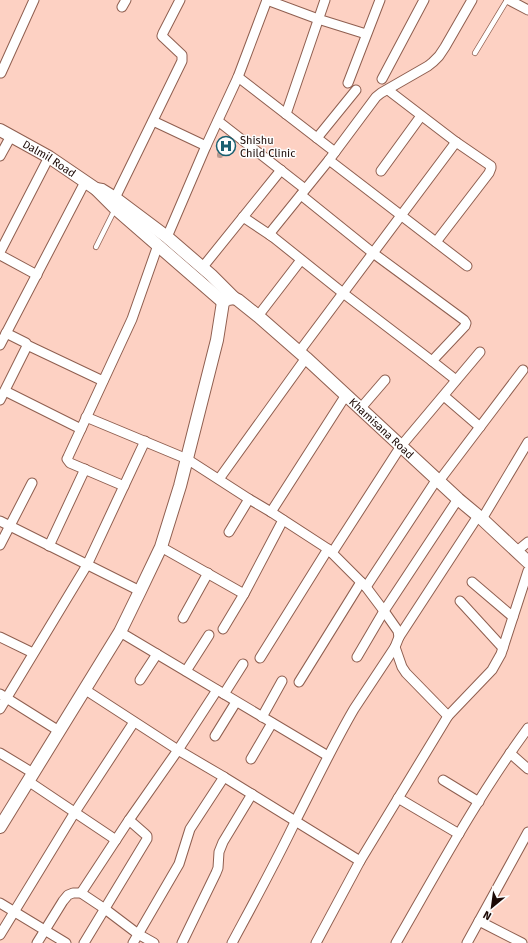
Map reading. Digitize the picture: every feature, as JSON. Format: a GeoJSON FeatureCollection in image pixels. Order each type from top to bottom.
{"type":"FeatureCollection","features":[{"type":"Feature","properties":{"kind":"street"},"geometry":{"type":"LineString","coordinates":[[1,73],[33,0]]}},
{"type":"Feature","properties":{"kind":"street"},"geometry":{"type":"LineString","coordinates":[[115,203],[182,61],[182,55],[162,36],[180,0]]}},
{"type":"Feature","properties":{"kind":"street"},"geometry":{"type":"LineString","coordinates":[[167,237],[206,146],[238,77],[267,0],[318,19],[366,34]]}},
{"type":"Feature","properties":{"kind":"street"},"geometry":{"type":"LineString","coordinates":[[286,114],[325,0]]}},
{"type":"Feature","properties":{"kind":"street"},"geometry":{"type":"LineString","coordinates":[[348,83],[380,0]]}},
{"type":"Feature","properties":{"kind":"street"},"geometry":{"type":"LineString","coordinates":[[382,79],[424,0]]}},
{"type":"Feature","properties":{"kind":"street"},"geometry":{"type":"LineString","coordinates":[[273,237],[270,235],[271,231],[332,156],[376,97],[434,62],[445,47],[472,0]]}},
{"type":"Feature","properties":{"kind":"street"},"geometry":{"type":"LineString","coordinates":[[508,0],[528,10]]}},
{"type":"Feature","properties":{"kind":"street"},"geometry":{"type":"LineString","coordinates":[[238,77],[317,138],[332,156],[401,215],[467,266]]}},
{"type":"Feature","properties":{"kind":"street"},"geometry":{"type":"LineString","coordinates":[[317,138],[356,90]]}},
{"type":"Feature","properties":{"kind":"street"},"geometry":{"type":"LineString","coordinates":[[388,90],[456,142],[489,164],[491,168],[489,173],[436,242]]}},
{"type":"Feature","properties":{"kind":"street"},"geometry":{"type":"LineString","coordinates":[[381,171],[421,116]]}},
{"type":"Feature","properties":{"kind":"street"},"geometry":{"type":"LineString","coordinates":[[153,121],[206,146]]}},
{"type":"Feature","properties":{"kind":"street"},"geometry":{"type":"LineString","coordinates":[[218,121],[281,170],[303,192],[374,253],[466,322],[465,326],[432,360]]}},
{"type":"Feature","properties":{"kind":"street","name":"Dalmil Road"},"geometry":{"type":"LineString","coordinates":[[0,130],[48,157],[96,189],[102,190],[115,203]]}},
{"type":"Feature","properties":{"kind":"street"},"geometry":{"type":"LineString","coordinates":[[0,156],[11,136]]}},
{"type":"Feature","properties":{"kind":"street"},"geometry":{"type":"LineString","coordinates":[[219,479],[343,293],[456,142]]}},
{"type":"Feature","properties":{"kind":"street"},"geometry":{"type":"LineString","coordinates":[[0,252],[48,157]]}},
{"type":"Feature","properties":{"kind":"street"},"geometry":{"type":"LineString","coordinates":[[202,268],[281,170]]}},
{"type":"Feature","properties":{"kind":"street"},"geometry":{"type":"LineString","coordinates":[[0,345],[85,182]]}},
{"type":"Feature","properties":{"kind":"street"},"geometry":{"type":"LineString","coordinates":[[115,203],[167,237],[202,268],[228,300]]}},
{"type":"Feature","properties":{"kind":"street"},"geometry":{"type":"LineString","coordinates":[[115,203],[158,245],[228,300]]}},
{"type":"Feature","properties":{"kind":"street"},"geometry":{"type":"LineString","coordinates":[[243,217],[273,237],[456,380]]}},
{"type":"Feature","properties":{"kind":"street"},"geometry":{"type":"LineString","coordinates":[[124,486],[70,463],[67,460],[132,320],[158,245]]}},
{"type":"Feature","properties":{"kind":"street"},"geometry":{"type":"LineString","coordinates":[[0,255],[37,275]]}},
{"type":"Feature","properties":{"kind":"street"},"geometry":{"type":"LineString","coordinates":[[258,316],[301,260]]}},
{"type":"Feature","properties":{"kind":"street"},"geometry":{"type":"LineString","coordinates":[[2,819],[31,777],[120,632],[161,547],[180,486],[228,300]]}},
{"type":"Feature","properties":{"kind":"street","name":"Khamisana Road"},"geometry":{"type":"LineString","coordinates":[[228,300],[238,300],[303,355],[528,562]]}},
{"type":"Feature","properties":{"kind":"street"},"geometry":{"type":"LineString","coordinates":[[6,333],[27,345],[103,381]]}},
{"type":"Feature","properties":{"kind":"street"},"geometry":{"type":"LineString","coordinates":[[0,400],[27,345]]}},
{"type":"Feature","properties":{"kind":"street"},"geometry":{"type":"LineString","coordinates":[[260,658],[401,446],[480,352]]}},
{"type":"Feature","properties":{"kind":"street"},"geometry":{"type":"LineString","coordinates":[[299,682],[364,584],[438,480],[523,370]]}},
{"type":"Feature","properties":{"kind":"street"},"geometry":{"type":"LineString","coordinates":[[360,409],[385,380]]}},
{"type":"Feature","properties":{"kind":"street"},"geometry":{"type":"LineString","coordinates":[[5,391],[81,428]]}},
{"type":"Feature","properties":{"kind":"street"},"geometry":{"type":"LineString","coordinates":[[271,512],[346,395]]}},
{"type":"Feature","properties":{"kind":"street"},"geometry":{"type":"LineString","coordinates":[[444,396],[480,427]]}},
{"type":"Feature","properties":{"kind":"street"},"geometry":{"type":"LineString","coordinates":[[86,417],[187,459],[330,551],[364,584],[398,631],[399,637]]}},
{"type":"Feature","properties":{"kind":"street"},"geometry":{"type":"LineString","coordinates":[[0,709],[3,696],[33,653],[87,565],[145,441]]}},
{"type":"Feature","properties":{"kind":"street"},"geometry":{"type":"LineString","coordinates":[[232,943],[296,821],[328,756],[354,709],[395,646],[399,637],[527,446]]}},
{"type":"Feature","properties":{"kind":"street"},"geometry":{"type":"LineString","coordinates":[[49,546],[85,469]]}},
{"type":"Feature","properties":{"kind":"street"},"geometry":{"type":"LineString","coordinates":[[0,545],[32,483]]}},
{"type":"Feature","properties":{"kind":"street"},"geometry":{"type":"LineString","coordinates":[[229,532],[249,499]]}},
{"type":"Feature","properties":{"kind":"street"},"geometry":{"type":"LineString","coordinates":[[357,657],[384,611],[458,499]]}},
{"type":"Feature","properties":{"kind":"street"},"geometry":{"type":"LineString","coordinates":[[223,629],[244,594],[283,520]]}},
{"type":"Feature","properties":{"kind":"street"},"geometry":{"type":"LineString","coordinates":[[0,522],[140,592]]}},
{"type":"Feature","properties":{"kind":"street"},"geometry":{"type":"LineString","coordinates":[[517,551],[528,542]]}},
{"type":"Feature","properties":{"kind":"street"},"geometry":{"type":"LineString","coordinates":[[161,547],[244,594]]}},
{"type":"Feature","properties":{"kind":"street"},"geometry":{"type":"LineString","coordinates":[[319,942],[360,862],[448,716],[492,670],[499,658],[528,571]]}},
{"type":"Feature","properties":{"kind":"street"},"geometry":{"type":"LineString","coordinates":[[184,618],[208,573]]}},
{"type":"Feature","properties":{"kind":"street"},"geometry":{"type":"LineString","coordinates":[[472,582],[513,617]]}},
{"type":"Feature","properties":{"kind":"street"},"geometry":{"type":"LineString","coordinates":[[460,602],[503,648]]}},
{"type":"Feature","properties":{"kind":"street"},"geometry":{"type":"LineString","coordinates":[[120,632],[328,756]]}},
{"type":"Feature","properties":{"kind":"street"},"geometry":{"type":"LineString","coordinates":[[186,672],[210,635]]}},
{"type":"Feature","properties":{"kind":"street"},"geometry":{"type":"LineString","coordinates":[[0,637],[33,653]]}},
{"type":"Feature","properties":{"kind":"street"},"geometry":{"type":"LineString","coordinates":[[395,646],[402,667],[406,673],[448,716]]}},
{"type":"Feature","properties":{"kind":"street"},"geometry":{"type":"LineString","coordinates":[[140,680],[157,654]]}},
{"type":"Feature","properties":{"kind":"street"},"geometry":{"type":"LineString","coordinates":[[81,893],[129,820],[178,750],[220,692],[244,664]]}},
{"type":"Feature","properties":{"kind":"street"},"geometry":{"type":"LineString","coordinates":[[262,717],[282,681]]}},
{"type":"Feature","properties":{"kind":"street"},"geometry":{"type":"LineString","coordinates":[[84,689],[178,750],[296,821],[360,862]]}},
{"type":"Feature","properties":{"kind":"street"},"geometry":{"type":"LineString","coordinates":[[3,696],[59,731]]}},
{"type":"Feature","properties":{"kind":"street"},"geometry":{"type":"LineString","coordinates":[[215,736],[236,702]]}},
{"type":"Feature","properties":{"kind":"street"},"geometry":{"type":"LineString","coordinates":[[0,935],[75,812],[134,722]]}},
{"type":"Feature","properties":{"kind":"street"},"geometry":{"type":"LineString","coordinates":[[251,759],[272,723]]}},
{"type":"Feature","properties":{"kind":"street"},"geometry":{"type":"LineString","coordinates":[[396,943],[459,834],[510,753],[528,728]]}},
{"type":"Feature","properties":{"kind":"street"},"geometry":{"type":"LineString","coordinates":[[0,753],[75,812],[116,840]]}},
{"type":"Feature","properties":{"kind":"street"},"geometry":{"type":"LineString","coordinates":[[510,753],[528,769]]}},
{"type":"Feature","properties":{"kind":"street"},"geometry":{"type":"LineString","coordinates":[[133,943],[179,864],[190,829],[224,777]]}},
{"type":"Feature","properties":{"kind":"street"},"geometry":{"type":"LineString","coordinates":[[443,780],[479,802]]}},
{"type":"Feature","properties":{"kind":"street"},"geometry":{"type":"LineString","coordinates":[[182,943],[214,878],[218,868],[219,852],[223,842],[252,794]]}},
{"type":"Feature","properties":{"kind":"street"},"geometry":{"type":"LineString","coordinates":[[398,798],[459,834]]}},
{"type":"Feature","properties":{"kind":"street"},"geometry":{"type":"LineString","coordinates":[[84,943],[147,840],[147,836],[129,820]]}},
{"type":"Feature","properties":{"kind":"street"},"geometry":{"type":"LineString","coordinates":[[467,943],[528,832]]}},
{"type":"Feature","properties":{"kind":"street"},"geometry":{"type":"LineString","coordinates":[[37,943],[65,897],[73,893],[81,893],[138,934],[154,943]]}},
{"type":"Feature","properties":{"kind":"street"},"geometry":{"type":"LineString","coordinates":[[0,902],[66,943]]}},
{"type":"Feature","properties":{"kind":"street"},"geometry":{"type":"LineString","coordinates":[[479,921],[522,943]]}},
{"type":"Feature","properties":{"kind":"lane"},"geometry":{"type":"LineString","coordinates":[[475,53],[508,0]]}},
{"type":"Feature","properties":{"kind":"lane"},"geometry":{"type":"LineString","coordinates":[[96,247],[115,203]]}},
{"type":"Feature","properties":{"kind":"building"},"geometry":{"type":"Polygon","coordinates":[[[223,138],[232,145],[224,156],[219,152],[223,146],[219,143],[223,138]]]}},
{"type":"Feature","properties":{"kind":"place","name":"Shishu Child Clinic"},"geometry":{"type":"Point","coordinates":[226,146]}}]}
